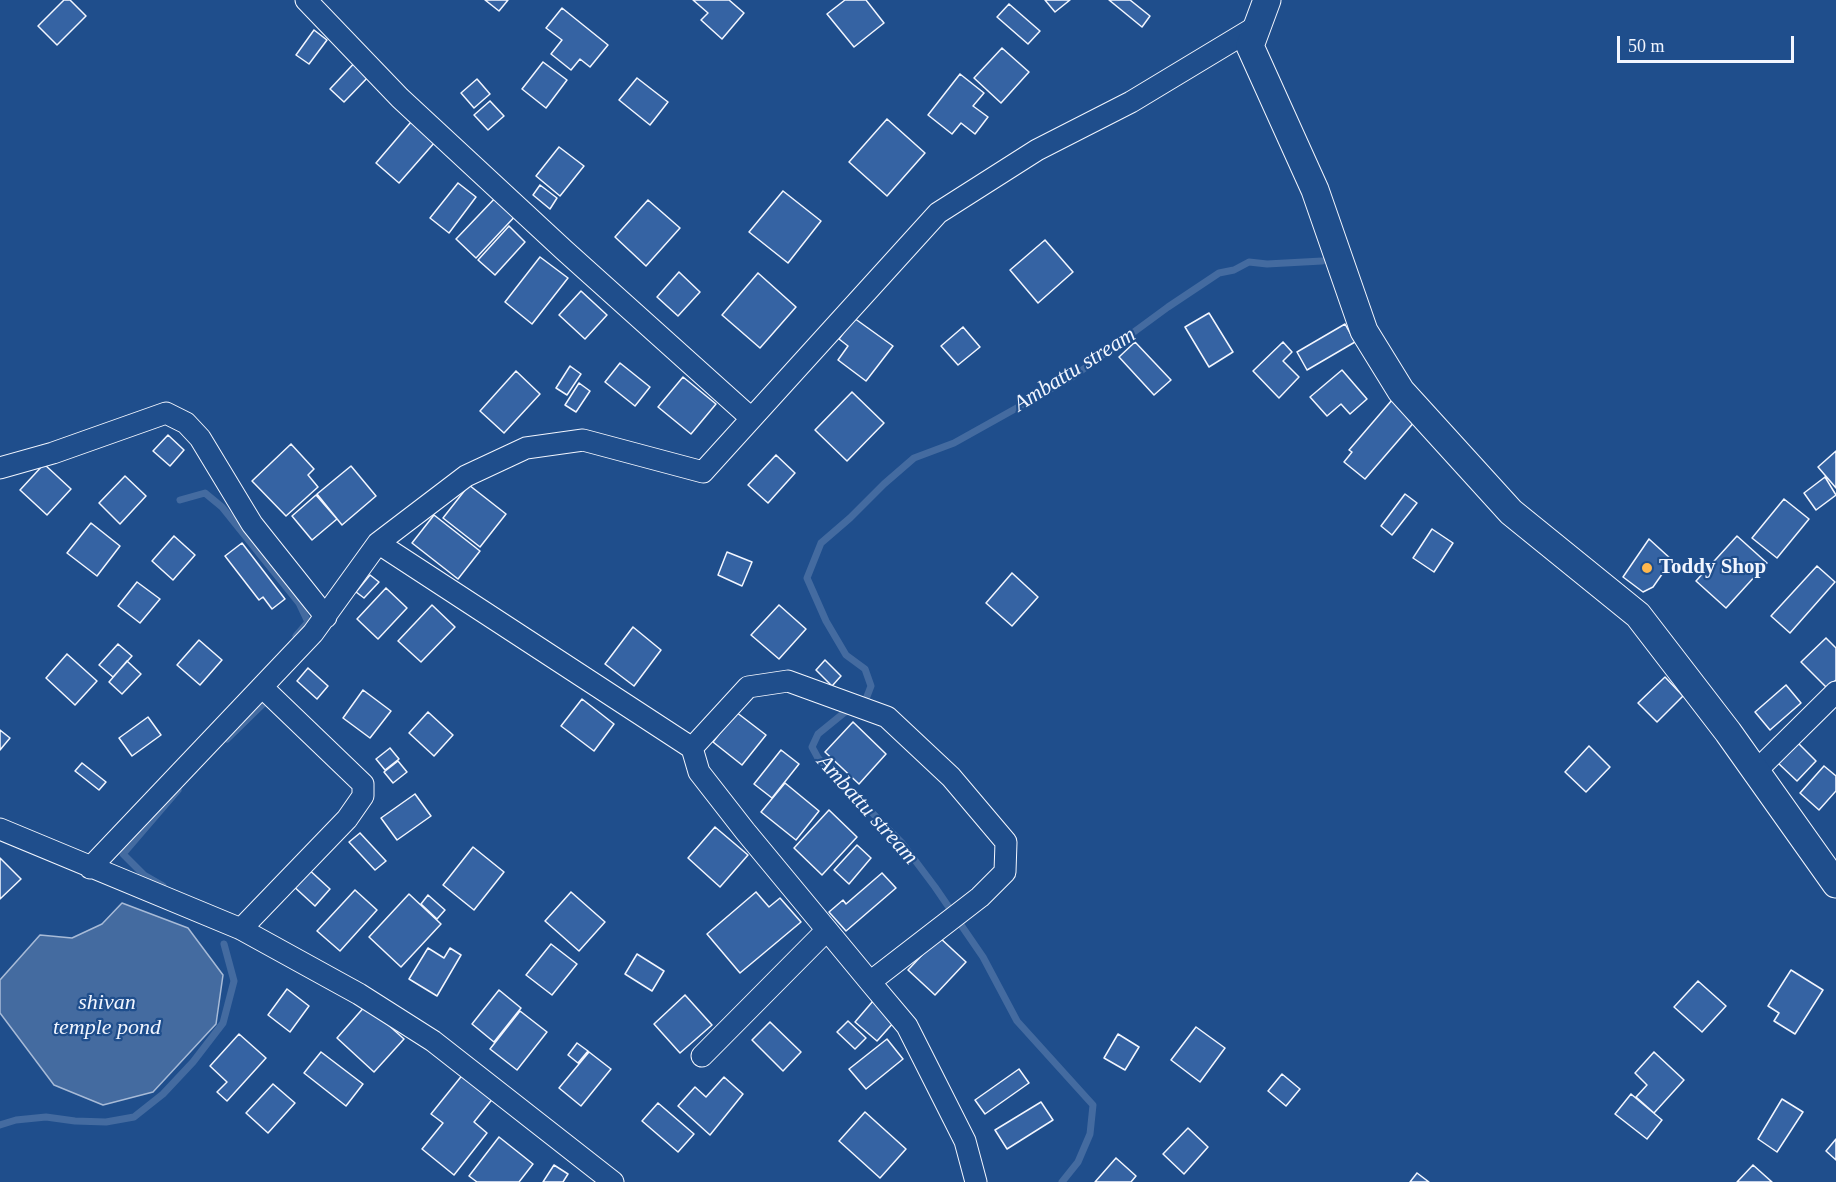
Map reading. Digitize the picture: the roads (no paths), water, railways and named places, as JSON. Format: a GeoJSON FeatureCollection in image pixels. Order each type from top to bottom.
{"type":"FeatureCollection","features":[{"type":"Feature","properties":{"kind":"street"},"geometry":{"type":"LineString","coordinates":[[306,0],[400,98],[564,250],[751,418]]}},
{"type":"Feature","properties":{"kind":"street"},"geometry":{"type":"LineString","coordinates":[[1267,0],[1250,46],[1315,190],[1364,332],[1401,391],[1511,512],[1638,615],[1756,771],[1836,884]]}},
{"type":"Feature","properties":{"kind":"street"},"geometry":{"type":"LineString","coordinates":[[90,868],[326,617],[378,543],[466,476],[526,448],[583,440],[703,472],[938,213],[1037,150],[1131,102],[1257,26]]}},
{"type":"Feature","properties":{"kind":"street"},"geometry":{"type":"LineString","coordinates":[[0,468],[53,453],[166,413],[186,423],[200,438],[252,524],[326,617]]}},
{"type":"Feature","properties":{"kind":"street"},"geometry":{"type":"LineString","coordinates":[[378,543],[692,748],[699,772],[907,1026],[965,1141],[976,1182]]}},
{"type":"Feature","properties":{"kind":"street"},"geometry":{"type":"LineString","coordinates":[[692,748],[748,687],[788,681],[887,717],[951,777],[1006,842],[1005,872],[967,908],[870,982]]}},
{"type":"Feature","properties":{"kind":"street"},"geometry":{"type":"LineString","coordinates":[[241,929],[347,819],[363,796],[363,784],[262,687]]}},
{"type":"Feature","properties":{"kind":"street"},"geometry":{"type":"LineString","coordinates":[[1756,771],[1836,692]]}},
{"type":"Feature","properties":{"kind":"street"},"geometry":{"type":"LineString","coordinates":[[0,829],[241,929],[359,994],[433,1041],[613,1182]]}},
{"type":"Feature","properties":{"kind":"street"},"geometry":{"type":"LineString","coordinates":[[702,1056],[827,930]]}},
{"type":"Feature","properties":{"kind":"water","name":"shivan temple pond"},"geometry":{"type":"Polygon","coordinates":[[[122,903],[188,928],[223,975],[216,1024],[153,1092],[103,1105],[54,1085],[0,1013],[0,980],[40,935],[72,938],[102,924],[122,903]]]}},
{"type":"Feature","properties":{"kind":"waterway","name":"Ambattu stream"},"geometry":{"type":"LineString","coordinates":[[860,703],[866,699],[871,686],[865,669],[846,655],[826,621],[807,578],[821,543],[914,458],[954,443],[1074,376],[1168,307],[1219,273],[1234,270],[1249,262],[1267,264],[1322,261]]}},
{"type":"Feature","properties":{"kind":"waterway"},"geometry":{"type":"LineString","coordinates":[[180,500],[205,493],[222,507],[299,603],[308,622],[296,636]]}},
{"type":"Feature","properties":{"kind":"waterway"},"geometry":{"type":"LineString","coordinates":[[227,739],[266,701]]}},
{"type":"Feature","properties":{"kind":"waterway","name":"Ambattu stream"},"geometry":{"type":"LineString","coordinates":[[850,708],[818,734],[812,747],[818,758],[902,843],[983,957],[1017,1021],[1093,1105],[1090,1134],[1078,1162],[1062,1182]]}},
{"type":"Feature","properties":{"kind":"waterway"},"geometry":{"type":"LineString","coordinates":[[163,886],[144,875],[123,854],[178,790]]}},
{"type":"Feature","properties":{"kind":"waterway"},"geometry":{"type":"LineString","coordinates":[[0,1125],[16,1120],[46,1117],[106,1122],[134,1117],[163,1094],[193,1062],[223,1023],[234,981],[224,944]]}},
{"type":"Feature","properties":{"kind":"place","name":"Toddy Shop"},"geometry":{"type":"Point","coordinates":[1647,568]}}]}
